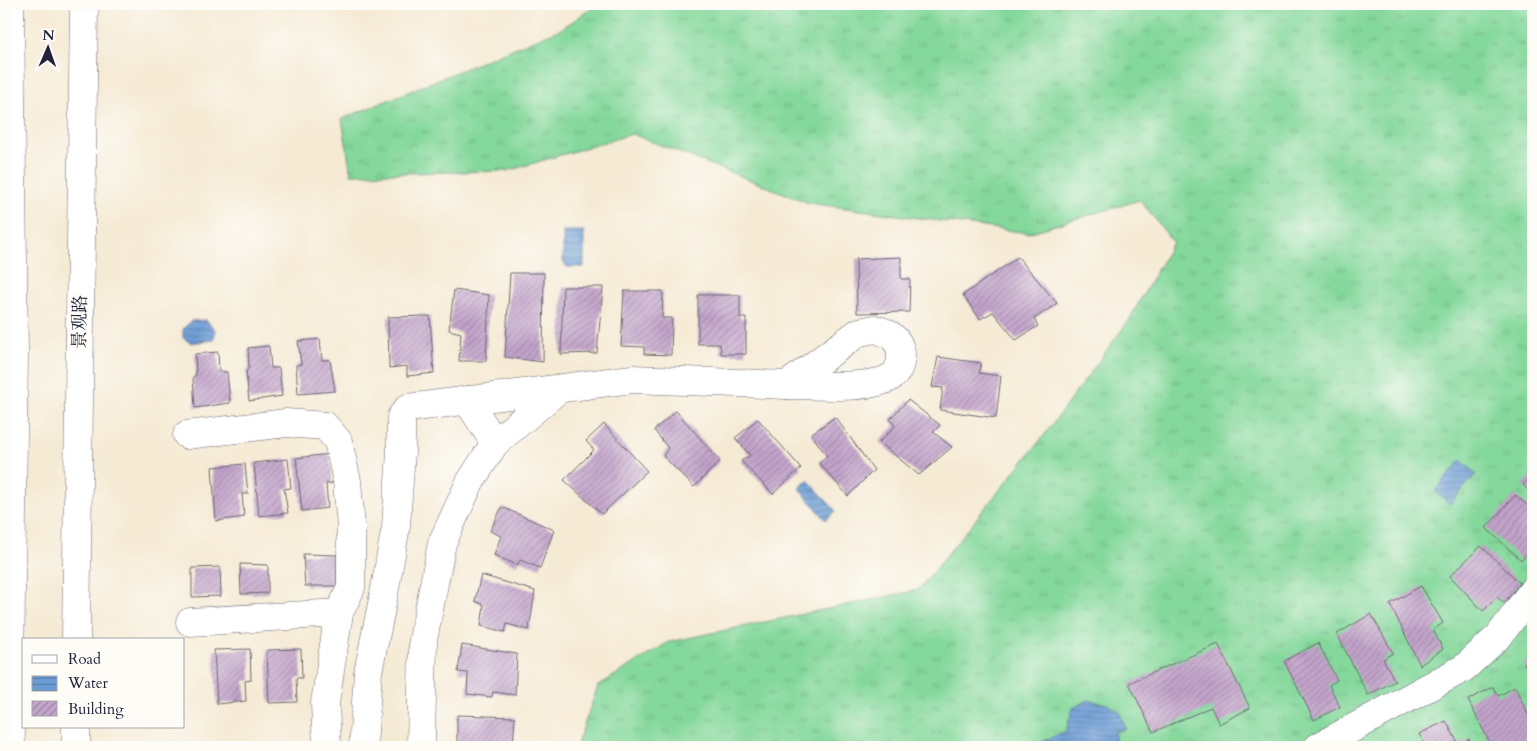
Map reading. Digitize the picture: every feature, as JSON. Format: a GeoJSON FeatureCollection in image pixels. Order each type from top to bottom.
{"type":"FeatureCollection","features":[{"type":"Feature","properties":{"kind":"street"},"geometry":{"type":"LineString","coordinates":[[10,4],[14,353],[10,671],[11,747]]}},
{"type":"Feature","properties":{"kind":"street","name":"景观路"},"geometry":{"type":"LineString","coordinates":[[76,638],[84,4]]}},
{"type":"Feature","properties":{"kind":"street"},"geometry":{"type":"LineString","coordinates":[[363,747],[368,672],[396,526],[401,417],[408,408],[632,379],[786,385]]}},
{"type":"Feature","properties":{"kind":"street"},"geometry":{"type":"LineString","coordinates":[[421,747],[423,640],[442,543],[470,482],[495,443],[559,389]]}},
{"type":"Feature","properties":{"kind":"street"},"geometry":{"type":"LineString","coordinates":[[467,400],[495,443]]}},
{"type":"Feature","properties":{"kind":"street"},"geometry":{"type":"LineString","coordinates":[[187,436],[286,423],[325,426],[338,441],[347,481],[351,526],[352,588],[339,613],[325,704],[327,747]]}},
{"type":"Feature","properties":{"kind":"street"},"geometry":{"type":"LineString","coordinates":[[1318,747],[1464,668],[1499,636],[1533,590]]}},
{"type":"Feature","properties":{"kind":"street"},"geometry":{"type":"LineString","coordinates":[[190,622],[339,613]]}},
{"type":"Feature","properties":{"kind":"street"},"geometry":{"type":"LineString","coordinates":[[76,728],[76,747]]}},
{"type":"Feature","properties":{"kind":"green space"},"geometry":{"type":"Polygon","coordinates":[[[598,4],[1533,4],[1533,747],[576,747],[598,686],[669,642],[918,590],[1043,437],[1129,320],[1173,242],[1140,200],[1028,233],[809,203],[632,134],[507,171],[351,174],[342,119],[561,29],[598,4]]]}},
{"type":"Feature","properties":{"kind":"water"},"geometry":{"type":"Polygon","coordinates":[[[563,231],[584,231],[584,267],[567,267],[563,262],[563,231]]]}},
{"type":"Feature","properties":{"kind":"water"},"geometry":{"type":"Polygon","coordinates":[[[206,320],[216,331],[213,340],[191,343],[183,338],[183,329],[191,321],[206,320]]]}},
{"type":"Feature","properties":{"kind":"water"},"geometry":{"type":"Polygon","coordinates":[[[1461,460],[1476,474],[1450,504],[1435,491],[1461,460]]]}},
{"type":"Feature","properties":{"kind":"water"},"geometry":{"type":"Polygon","coordinates":[[[808,480],[836,511],[826,520],[799,488],[808,480]]]}},
{"type":"Feature","properties":{"kind":"water"},"geometry":{"type":"Polygon","coordinates":[[[1088,700],[1107,704],[1120,712],[1126,729],[1115,731],[1115,747],[1030,747],[1066,731],[1073,708],[1088,700]]]}},
{"type":"Feature","properties":{"kind":"building"},"geometry":{"type":"Polygon","coordinates":[[[901,257],[901,279],[910,279],[909,312],[857,313],[856,259],[901,257]]]}},
{"type":"Feature","properties":{"kind":"building"},"geometry":{"type":"Polygon","coordinates":[[[1018,257],[1057,303],[1034,319],[1038,326],[1016,340],[993,312],[980,319],[963,295],[1018,257]]]}},
{"type":"Feature","properties":{"kind":"building"},"geometry":{"type":"Polygon","coordinates":[[[510,273],[544,273],[543,362],[505,357],[510,273]]]}},
{"type":"Feature","properties":{"kind":"building"},"geometry":{"type":"Polygon","coordinates":[[[563,287],[603,287],[597,353],[561,354],[563,287]]]}},
{"type":"Feature","properties":{"kind":"building"},"geometry":{"type":"Polygon","coordinates":[[[454,290],[489,295],[486,361],[459,361],[461,333],[449,330],[454,290]]]}},
{"type":"Feature","properties":{"kind":"building"},"geometry":{"type":"Polygon","coordinates":[[[624,291],[663,291],[662,318],[672,318],[671,355],[644,354],[644,347],[621,346],[624,291]]]}},
{"type":"Feature","properties":{"kind":"building"},"geometry":{"type":"Polygon","coordinates":[[[698,295],[740,295],[740,318],[746,318],[746,354],[721,354],[720,344],[698,344],[698,295]]]}},
{"type":"Feature","properties":{"kind":"building"},"geometry":{"type":"Polygon","coordinates":[[[430,316],[434,373],[407,376],[407,366],[389,368],[388,317],[430,316]]]}},
{"type":"Feature","properties":{"kind":"building"},"geometry":{"type":"Polygon","coordinates":[[[320,339],[322,360],[330,360],[335,391],[298,394],[296,365],[301,364],[298,341],[320,339]]]}},
{"type":"Feature","properties":{"kind":"building"},"geometry":{"type":"Polygon","coordinates":[[[269,346],[271,368],[279,368],[282,396],[249,401],[246,371],[249,368],[248,348],[269,346]]]}},
{"type":"Feature","properties":{"kind":"building"},"geometry":{"type":"Polygon","coordinates":[[[218,352],[219,372],[227,372],[230,403],[195,408],[193,377],[196,375],[195,354],[218,352]]]}},
{"type":"Feature","properties":{"kind":"building"},"geometry":{"type":"Polygon","coordinates":[[[938,357],[981,363],[979,373],[1001,376],[996,418],[940,410],[943,388],[932,387],[938,357]]]}},
{"type":"Feature","properties":{"kind":"building"},"geometry":{"type":"Polygon","coordinates":[[[908,400],[940,425],[933,432],[952,447],[919,475],[879,442],[895,426],[890,419],[908,400]]]}},
{"type":"Feature","properties":{"kind":"building"},"geometry":{"type":"Polygon","coordinates":[[[676,411],[720,461],[694,487],[663,456],[668,448],[654,430],[676,411]]]}},
{"type":"Feature","properties":{"kind":"building"},"geometry":{"type":"Polygon","coordinates":[[[835,417],[874,470],[848,496],[819,463],[827,456],[811,434],[835,417]]]}},
{"type":"Feature","properties":{"kind":"building"},"geometry":{"type":"Polygon","coordinates":[[[758,419],[801,468],[773,494],[741,461],[750,455],[735,438],[758,419]]]}},
{"type":"Feature","properties":{"kind":"building"},"geometry":{"type":"Polygon","coordinates":[[[604,424],[647,471],[602,514],[564,480],[594,450],[586,441],[604,424]]]}},
{"type":"Feature","properties":{"kind":"building"},"geometry":{"type":"Polygon","coordinates":[[[330,454],[333,483],[326,484],[328,508],[302,511],[296,458],[330,454]]]}},
{"type":"Feature","properties":{"kind":"building"},"geometry":{"type":"Polygon","coordinates":[[[288,459],[291,488],[284,489],[288,513],[259,516],[254,463],[288,459]]]}},
{"type":"Feature","properties":{"kind":"building"},"geometry":{"type":"Polygon","coordinates":[[[245,464],[248,494],[242,494],[244,517],[216,521],[212,467],[245,464]]]}},
{"type":"Feature","properties":{"kind":"building"},"geometry":{"type":"Polygon","coordinates":[[[1533,474],[1533,495],[1523,485],[1533,474]]]}},
{"type":"Feature","properties":{"kind":"building"},"geometry":{"type":"Polygon","coordinates":[[[1515,495],[1533,510],[1533,549],[1521,560],[1486,528],[1515,495]]]}},
{"type":"Feature","properties":{"kind":"building"},"geometry":{"type":"Polygon","coordinates":[[[502,507],[554,530],[540,568],[520,560],[517,565],[494,555],[501,536],[490,531],[502,507]]]}},
{"type":"Feature","properties":{"kind":"building"},"geometry":{"type":"Polygon","coordinates":[[[1481,546],[1520,583],[1504,603],[1497,597],[1483,611],[1450,576],[1481,546]]]}},
{"type":"Feature","properties":{"kind":"building"},"geometry":{"type":"Polygon","coordinates":[[[303,554],[337,555],[337,586],[305,586],[303,554]]]}},
{"type":"Feature","properties":{"kind":"building"},"geometry":{"type":"Polygon","coordinates":[[[240,564],[268,565],[268,593],[241,594],[240,564]]]}},
{"type":"Feature","properties":{"kind":"building"},"geometry":{"type":"Polygon","coordinates":[[[220,567],[221,596],[192,597],[192,568],[220,567]]]}},
{"type":"Feature","properties":{"kind":"building"},"geometry":{"type":"Polygon","coordinates":[[[481,575],[535,591],[529,630],[507,624],[505,632],[481,626],[484,605],[475,601],[481,575]]]}},
{"type":"Feature","properties":{"kind":"building"},"geometry":{"type":"Polygon","coordinates":[[[1421,586],[1443,623],[1433,630],[1443,649],[1420,665],[1390,604],[1421,586]]]}},
{"type":"Feature","properties":{"kind":"building"},"geometry":{"type":"Polygon","coordinates":[[[1371,614],[1393,653],[1383,659],[1395,681],[1368,695],[1337,634],[1371,614]]]}},
{"type":"Feature","properties":{"kind":"building"},"geometry":{"type":"Polygon","coordinates":[[[1318,643],[1337,680],[1329,685],[1340,707],[1314,720],[1284,661],[1318,643]]]}},
{"type":"Feature","properties":{"kind":"building"},"geometry":{"type":"Polygon","coordinates":[[[1218,644],[1250,708],[1219,724],[1211,707],[1153,732],[1129,683],[1218,644]]]}},
{"type":"Feature","properties":{"kind":"building"},"geometry":{"type":"Polygon","coordinates":[[[462,645],[517,654],[515,695],[493,692],[492,697],[467,694],[468,673],[458,672],[462,645]]]}},
{"type":"Feature","properties":{"kind":"building"},"geometry":{"type":"Polygon","coordinates":[[[250,649],[251,680],[245,681],[246,701],[217,704],[214,650],[250,649]]]}},
{"type":"Feature","properties":{"kind":"building"},"geometry":{"type":"Polygon","coordinates":[[[301,649],[302,678],[296,678],[297,702],[269,703],[267,650],[301,649]]]}},
{"type":"Feature","properties":{"kind":"building"},"geometry":{"type":"Polygon","coordinates":[[[1533,658],[1533,683],[1524,663],[1533,658]]]}},
{"type":"Feature","properties":{"kind":"building"},"geometry":{"type":"Polygon","coordinates":[[[1493,687],[1498,696],[1515,687],[1533,725],[1533,741],[1521,747],[1492,747],[1468,700],[1493,687]]]}},
{"type":"Feature","properties":{"kind":"building"},"geometry":{"type":"Polygon","coordinates":[[[457,715],[515,717],[513,747],[465,747],[465,743],[457,742],[457,715]]]}},
{"type":"Feature","properties":{"kind":"building"},"geometry":{"type":"Polygon","coordinates":[[[1446,721],[1459,745],[1469,739],[1473,747],[1426,747],[1419,734],[1446,721]]]}}]}
